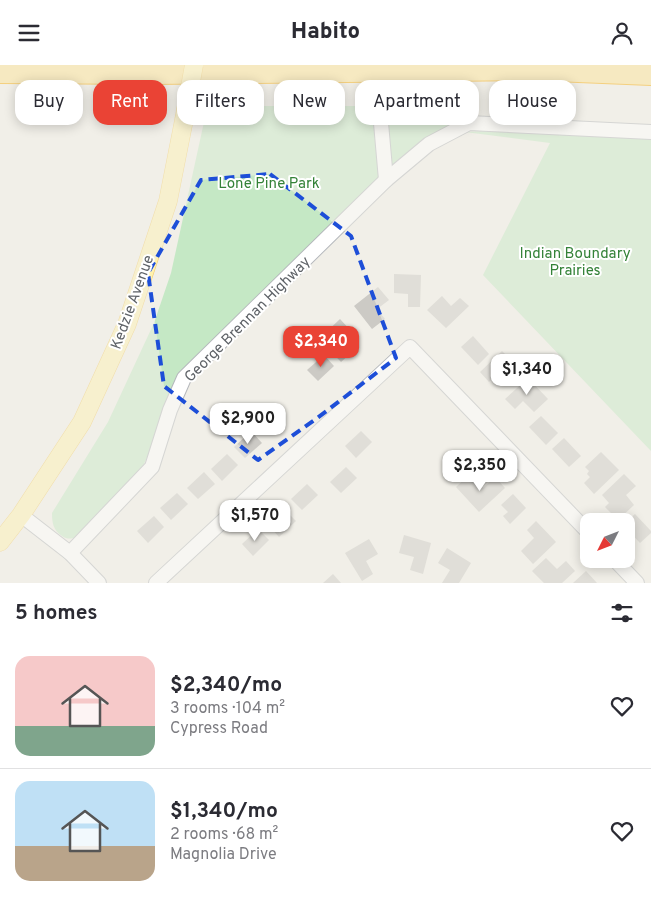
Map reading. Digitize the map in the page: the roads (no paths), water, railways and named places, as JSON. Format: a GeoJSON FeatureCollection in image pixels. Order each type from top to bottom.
{"type":"FeatureCollection","features":[{"type":"Feature","properties":{"kind":"highway"},"geometry":{"type":"LineString","coordinates":[[400,65],[651,75]]}},
{"type":"Feature","properties":{"kind":"highway"},"geometry":{"type":"LineString","coordinates":[[0,73],[152,74],[542,70]]}},
{"type":"Feature","properties":{"kind":"main road","name":"Kedzie Avenue"},"geometry":{"type":"LineString","coordinates":[[0,541],[21,515],[82,422],[127,324],[168,201],[194,65]]}},
{"type":"Feature","properties":{"kind":"street","name":"George Brennan Highway"},"geometry":{"type":"LineString","coordinates":[[70,553],[152,467],[170,410],[184,378],[386,180],[429,144],[470,123],[651,132]]}},
{"type":"Feature","properties":{"kind":"street"},"geometry":{"type":"LineString","coordinates":[[381,125],[386,180]]}},
{"type":"Feature","properties":{"kind":"street"},"geometry":{"type":"LineString","coordinates":[[156,583],[410,347],[580,524]]}},
{"type":"Feature","properties":{"kind":"street"},"geometry":{"type":"LineString","coordinates":[[21,515],[70,553],[99,583]]}},
{"type":"Feature","properties":{"kind":"street"},"geometry":{"type":"LineString","coordinates":[[623,568],[637,583]]}},
{"type":"Feature","properties":{"kind":"park label","name":"Lone Pine Park"},"geometry":{"type":"Point","coordinates":[269,183]}},
{"type":"Feature","properties":{"kind":"park label","name":"Indian Boundary Prairies"},"geometry":{"type":"Point","coordinates":[575,262]}}]}
